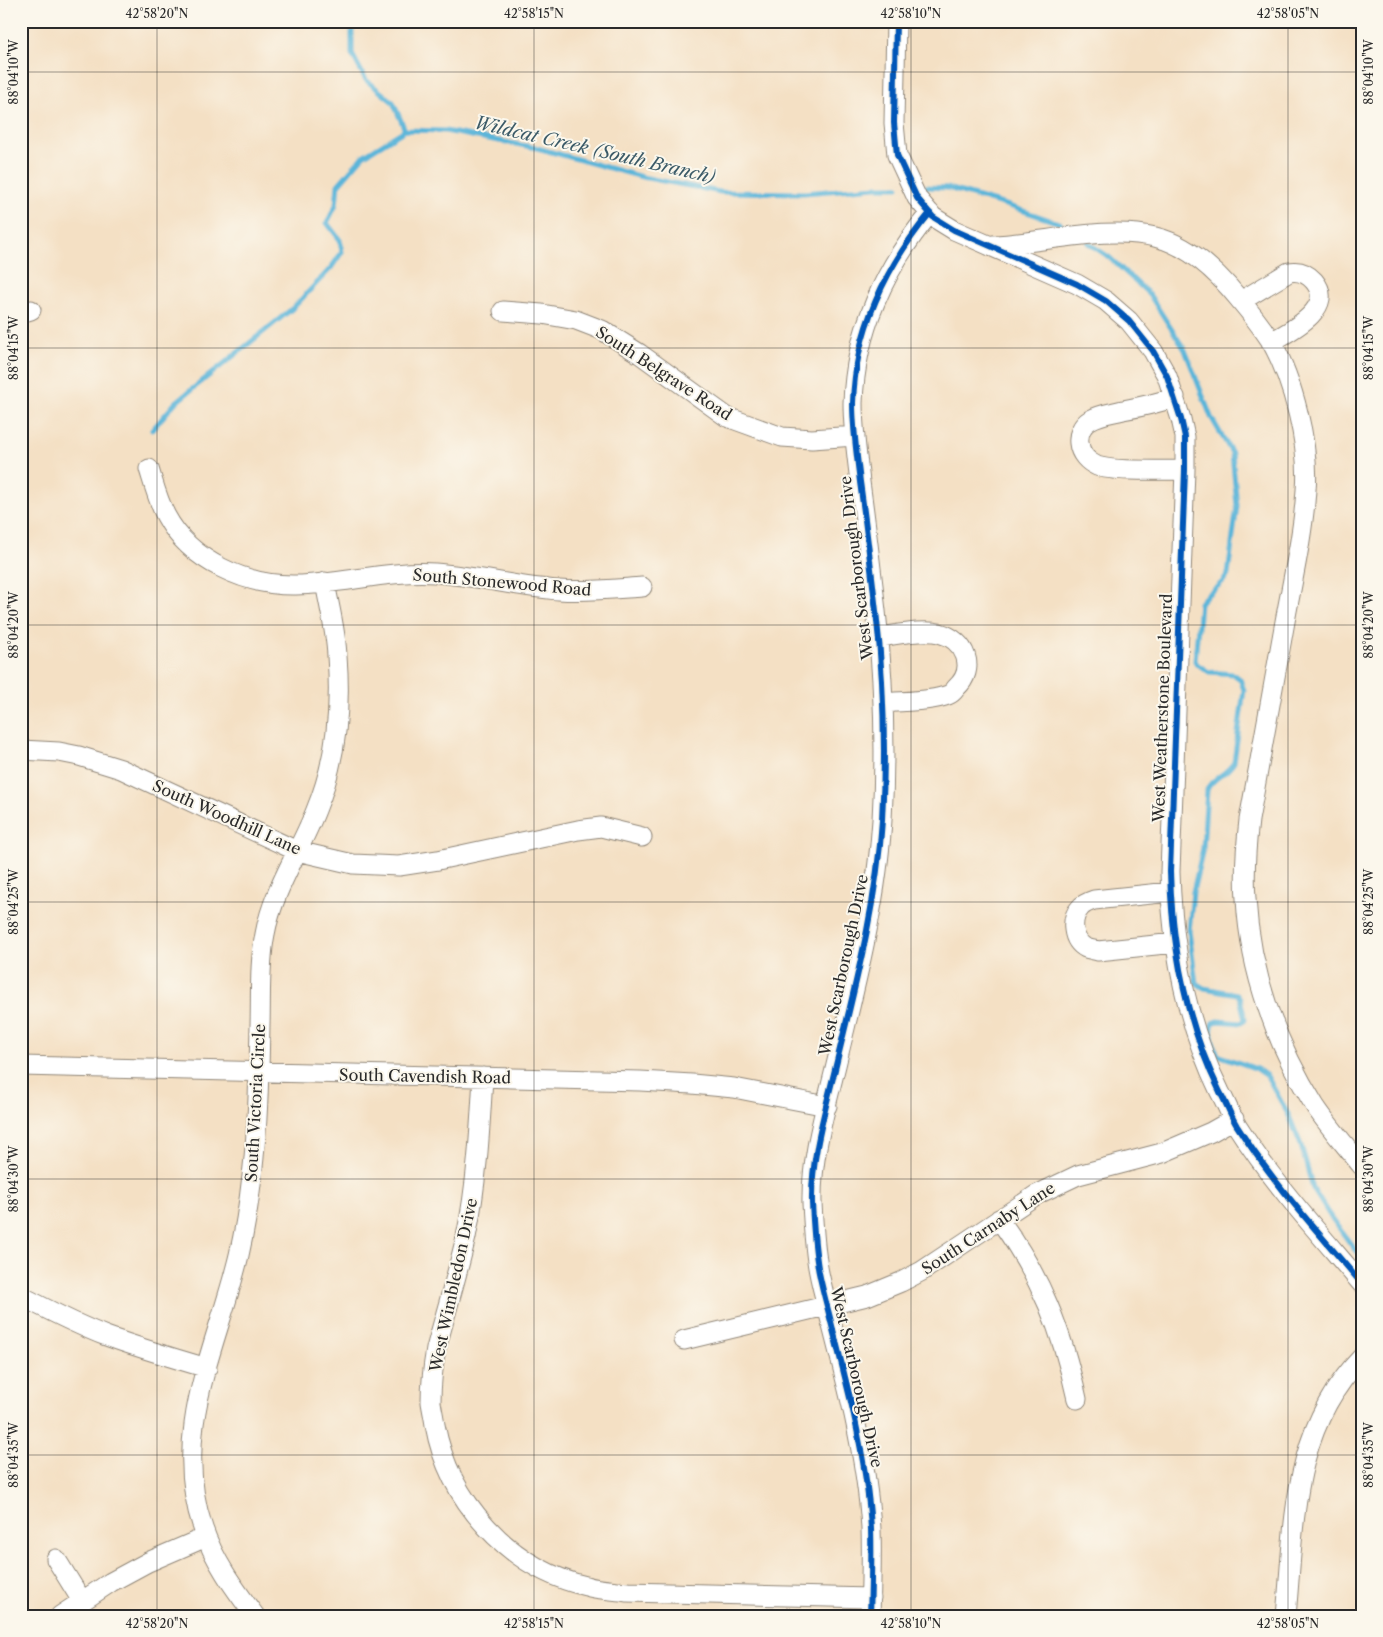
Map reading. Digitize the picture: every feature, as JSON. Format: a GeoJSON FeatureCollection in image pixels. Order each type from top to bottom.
{"type":"FeatureCollection","features":[{"type":"Feature","properties":{"kind":"street","name":"West Weatherstone Boulevard"},"geometry":{"type":"LineString","coordinates":[[896,21],[894,123],[897,155],[917,198],[930,213],[954,230],[1077,284],[1106,301],[1129,321],[1153,351],[1167,376],[1175,398],[1184,437],[1185,470],[1170,892],[1180,978],[1192,1022],[1213,1077],[1234,1119],[1264,1166],[1362,1284]]}},
{"type":"Feature","properties":{"kind":"street","name":"West Scarborough Drive"},"geometry":{"type":"LineString","coordinates":[[871,1607],[871,1529],[866,1475],[817,1265],[812,1197],[815,1161],[857,980],[874,890],[882,824],[885,743],[879,637],[854,436],[854,385],[867,321],[889,271],[913,234],[930,213]]}},
{"type":"Feature","properties":{"kind":"street","name":"West Weatherstone Boulevard"},"geometry":{"type":"LineString","coordinates":[[989,245],[1132,232],[1171,242],[1196,256],[1241,301],[1271,342],[1291,388],[1300,419],[1306,461],[1306,490],[1299,544],[1249,820],[1245,862],[1246,900],[1253,956],[1277,1032],[1297,1074],[1316,1107],[1362,1166]]}},
{"type":"Feature","properties":{"kind":"street"},"geometry":{"type":"LineString","coordinates":[[1241,301],[1289,272],[1297,271],[1304,273],[1313,280],[1318,287],[1319,304],[1311,315],[1297,327],[1271,342]]}},
{"type":"Feature","properties":{"kind":"street","name":"South Belgrave Road"},"geometry":{"type":"LineString","coordinates":[[502,311],[542,314],[576,320],[602,330],[640,354],[727,417],[782,437],[812,439],[854,436]]}},
{"type":"Feature","properties":{"kind":"street"},"geometry":{"type":"LineString","coordinates":[[1175,398],[1090,420],[1083,426],[1079,436],[1079,446],[1082,454],[1088,460],[1102,467],[1185,470]]}},
{"type":"Feature","properties":{"kind":"street","name":"South Stonewood Road"},"geometry":{"type":"LineString","coordinates":[[149,469],[166,516],[183,539],[217,566],[236,575],[266,583],[296,585],[380,575],[435,573],[557,590],[589,591],[642,587]]}},
{"type":"Feature","properties":{"kind":"street","name":"South Victoria Circle"},"geometry":{"type":"LineString","coordinates":[[255,1616],[234,1588],[206,1537],[195,1501],[191,1457],[192,1429],[238,1256],[249,1197],[255,1147],[259,1072],[261,961],[265,933],[271,909],[324,789],[332,757],[339,692],[337,653],[325,582]]}},
{"type":"Feature","properties":{"kind":"street"},"geometry":{"type":"LineString","coordinates":[[879,637],[938,633],[952,638],[960,644],[965,653],[967,663],[965,678],[950,695],[939,698],[883,703]]}},
{"type":"Feature","properties":{"kind":"street","name":"South Woodhill Lane"},"geometry":{"type":"LineString","coordinates":[[21,750],[72,755],[121,769],[297,851],[353,864],[399,866],[438,860],[578,830],[601,827],[642,837]]}},
{"type":"Feature","properties":{"kind":"street"},"geometry":{"type":"LineString","coordinates":[[1170,892],[1094,900],[1083,904],[1076,913],[1074,932],[1081,944],[1086,948],[1098,951],[1175,944]]}},
{"type":"Feature","properties":{"kind":"street","name":"South Cavendish Road"},"geometry":{"type":"LineString","coordinates":[[21,1066],[692,1084],[734,1088],[827,1106]]}},
{"type":"Feature","properties":{"kind":"street","name":"West Wimbledon Drive"},"geometry":{"type":"LineString","coordinates":[[483,1077],[480,1135],[466,1237],[433,1365],[432,1403],[437,1438],[444,1458],[464,1498],[496,1538],[518,1556],[553,1575],[587,1587],[627,1592],[871,1607]]}},
{"type":"Feature","properties":{"kind":"street","name":"South Carnaby Lane"},"geometry":{"type":"LineString","coordinates":[[684,1340],[867,1296],[922,1271],[1053,1185],[1078,1175],[1162,1153],[1211,1132],[1234,1119]]}},
{"type":"Feature","properties":{"kind":"street"},"geometry":{"type":"LineString","coordinates":[[999,1219],[1027,1260],[1047,1299],[1068,1358],[1077,1399]]}},
{"type":"Feature","properties":{"kind":"street"},"geometry":{"type":"LineString","coordinates":[[29,1300],[105,1336],[207,1368]]}},
{"type":"Feature","properties":{"kind":"street"},"geometry":{"type":"LineString","coordinates":[[1286,1616],[1298,1489],[1304,1460],[1322,1412],[1351,1368],[1362,1357]]}},
{"type":"Feature","properties":{"kind":"street"},"geometry":{"type":"LineString","coordinates":[[60,1616],[111,1582],[148,1562],[206,1537]]}},
{"type":"Feature","properties":{"kind":"street"},"geometry":{"type":"LineString","coordinates":[[56,1559],[82,1600]]}},
{"type":"Feature","properties":{"kind":"waterway","name":"Wildcat Creek (South Branch)"},"geometry":{"type":"LineString","coordinates":[[352,21],[352,54],[366,80],[393,102],[405,130],[445,131],[537,148],[642,177],[720,192],[804,193],[898,187]]}},
{"type":"Feature","properties":{"kind":"waterway","name":"Wildcat Creek (South Branch)"},"geometry":{"type":"LineString","coordinates":[[152,430],[175,403],[293,308],[331,268],[342,252],[340,240],[327,223],[336,205],[338,185],[363,156],[405,130]]}},
{"type":"Feature","properties":{"kind":"waterway","name":"Wildcat Creek (South Branch)"},"geometry":{"type":"LineString","coordinates":[[926,187],[948,188],[1009,206],[1059,223],[1069,230]]}},
{"type":"Feature","properties":{"kind":"waterway","name":"Wildcat Creek (South Branch)"},"geometry":{"type":"LineString","coordinates":[[1088,243],[1109,257],[1149,294],[1185,350],[1211,417],[1232,453],[1237,506],[1228,574],[1200,603],[1195,661],[1209,672],[1233,674],[1240,679],[1244,690],[1234,762],[1231,767],[1212,782],[1207,790],[1203,848],[1193,892],[1189,931],[1196,983],[1204,988],[1237,994],[1240,998],[1245,1020],[1241,1023],[1218,1021],[1213,1023],[1212,1035],[1218,1055],[1257,1069],[1267,1076],[1289,1116],[1301,1145],[1313,1189],[1355,1250],[1362,1255]]}},
{"type":"Feature","properties":{"kind":"cycle path"},"geometry":{"type":"LineString","coordinates":[[896,21],[894,123],[897,155],[917,198],[933,217],[954,230],[1077,284],[1106,301],[1129,321],[1153,351],[1167,376],[1185,437],[1170,872],[1174,929],[1183,985],[1198,1039],[1208,1066],[1237,1126],[1281,1188],[1362,1284]]}},
{"type":"Feature","properties":{"kind":"cycle path"},"geometry":{"type":"LineString","coordinates":[[870,1616],[871,1540],[867,1486],[854,1415],[818,1267],[813,1224],[812,1185],[820,1132],[871,911],[882,820],[884,742],[881,663],[854,433],[853,403],[855,377],[866,326],[875,302],[899,255],[930,213]]}}]}
